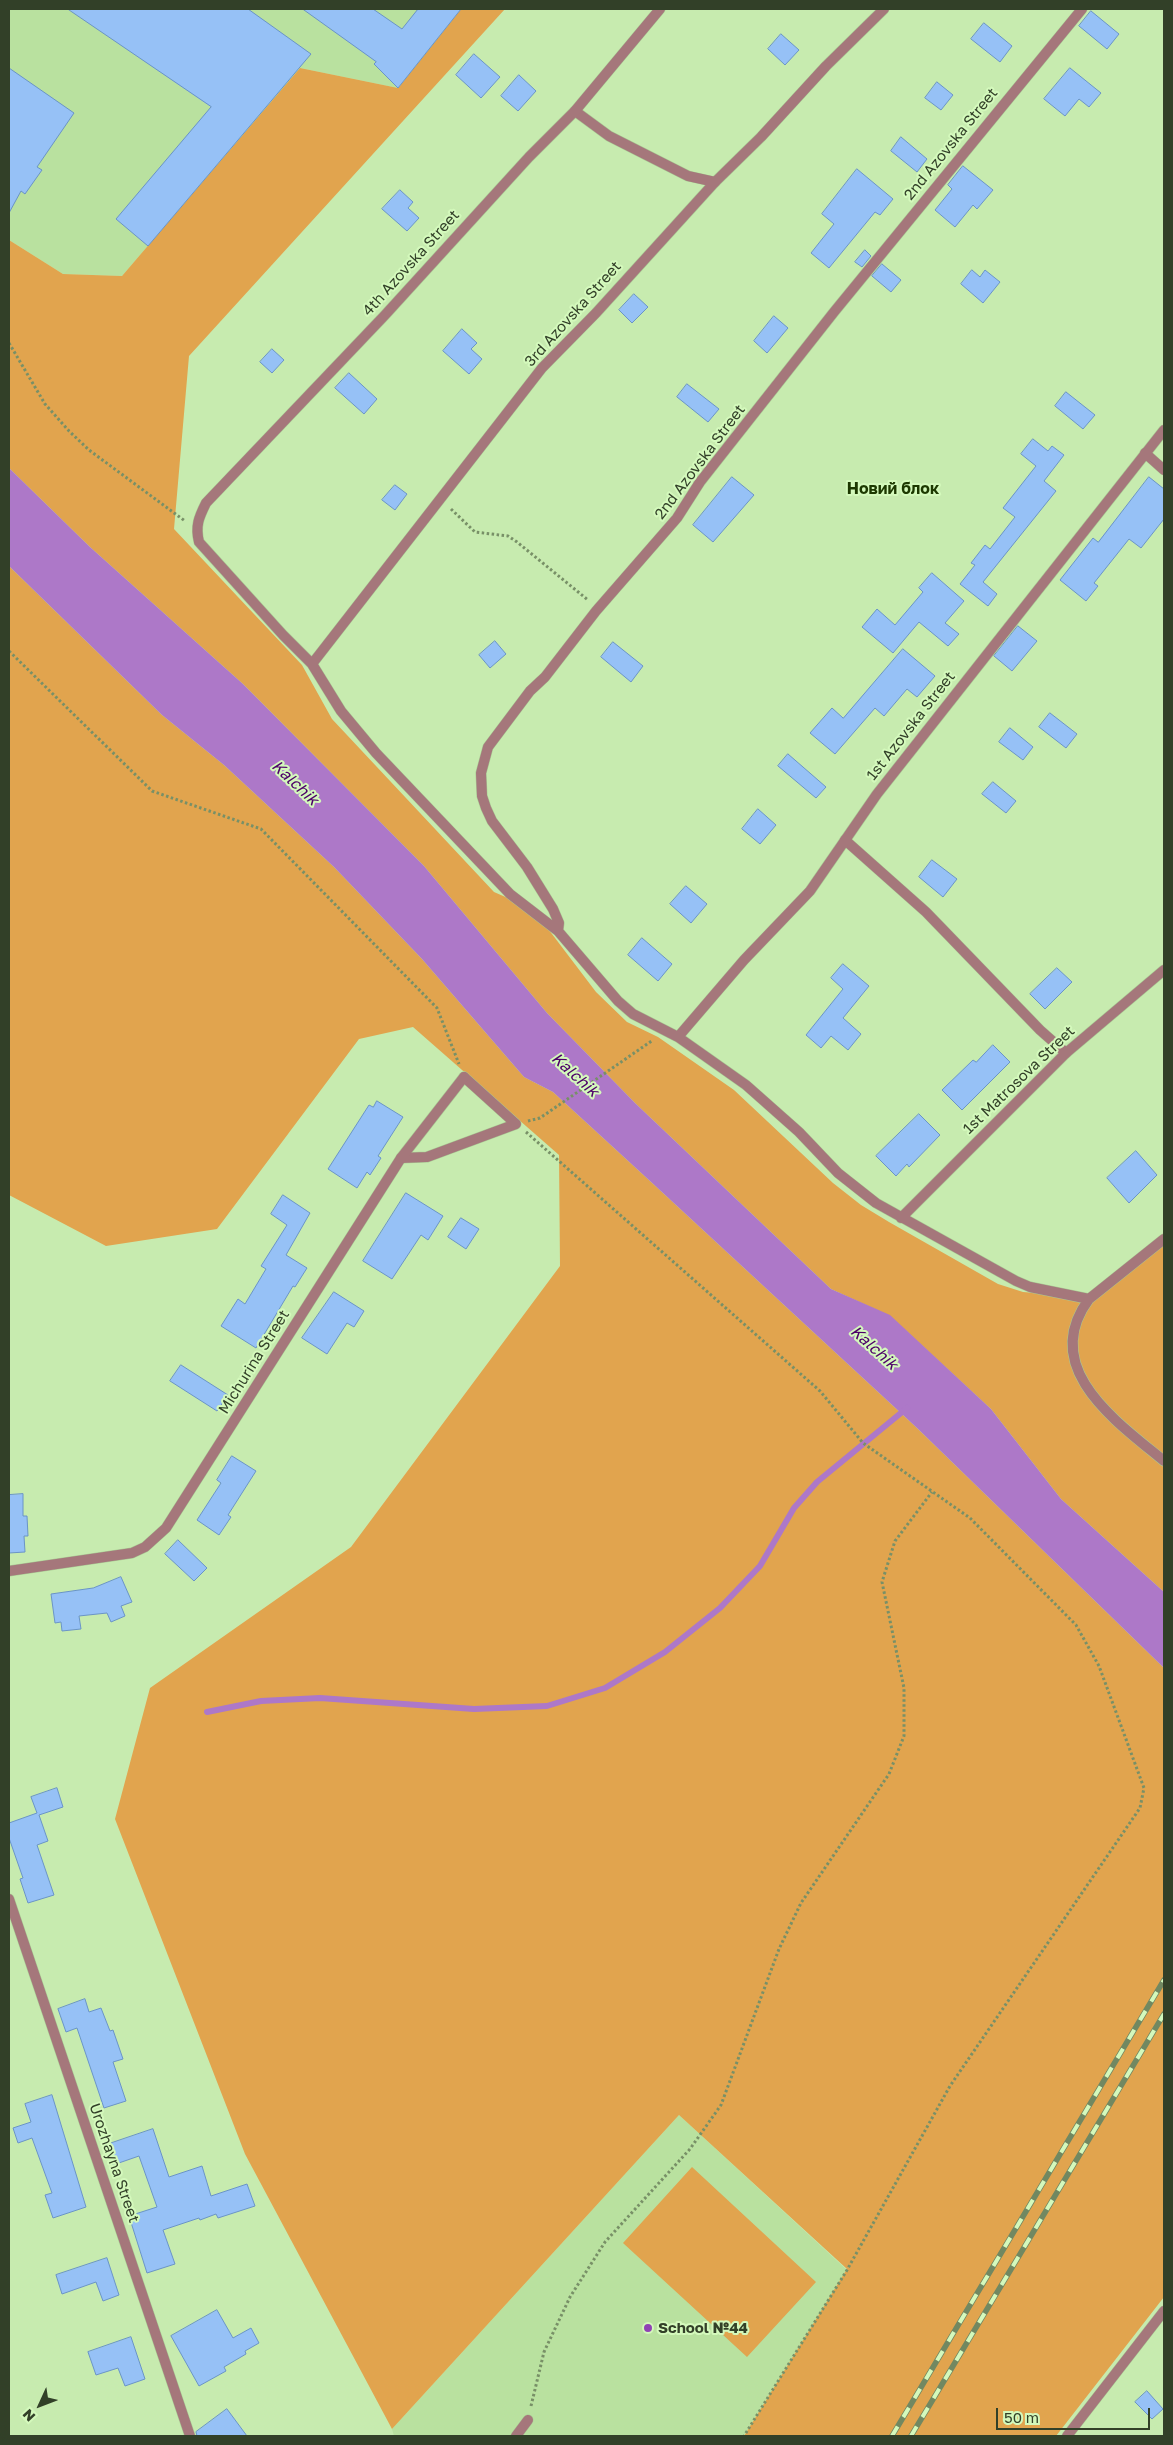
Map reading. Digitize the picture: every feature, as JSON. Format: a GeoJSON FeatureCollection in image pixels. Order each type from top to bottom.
{"type":"FeatureCollection","features":[{"type":"Feature","properties":{"kind":"street","name":"4th Azovska Street"},"geometry":{"type":"LineString","coordinates":[[312,664],[283,635],[199,542],[198,518],[206,503],[385,315],[529,157],[575,111],[660,9]]}},
{"type":"Feature","properties":{"kind":"street","name":"3rd Azovska Street"},"geometry":{"type":"LineString","coordinates":[[312,664],[542,368],[608,300],[715,182],[761,137],[826,66],[884,9]]}},
{"type":"Feature","properties":{"kind":"street","name":"2nd Azovska Street"},"geometry":{"type":"LineString","coordinates":[[558,931],[559,923],[553,909],[527,867],[488,813],[482,796],[481,773],[488,748],[494,737],[530,691],[544,678],[579,635],[599,608],[677,518],[700,482],[834,312],[1082,9]]}},
{"type":"Feature","properties":{"kind":"street"},"geometry":{"type":"LineString","coordinates":[[575,111],[609,136],[688,176],[715,182]]}},
{"type":"Feature","properties":{"kind":"street","name":"1st Azovska Street"},"geometry":{"type":"LineString","coordinates":[[678,1037],[738,967],[810,891],[845,840],[956,693],[1164,430]]}},
{"type":"Feature","properties":{"kind":"street"},"geometry":{"type":"LineString","coordinates":[[1145,453],[1164,470]]}},
{"type":"Feature","properties":{"kind":"street"},"geometry":{"type":"LineString","coordinates":[[312,664],[341,711],[376,753],[510,894],[558,931],[618,1001],[633,1014],[678,1037],[746,1085],[799,1132],[838,1173],[876,1203],[1030,1287],[1089,1299]]}},
{"type":"Feature","properties":{"kind":"street"},"geometry":{"type":"LineString","coordinates":[[845,840],[926,912],[1040,1030],[1066,1052]]}},
{"type":"Feature","properties":{"kind":"street","name":"1st Matrosova Street"},"geometry":{"type":"LineString","coordinates":[[901,1218],[1066,1052],[1164,970]]}},
{"type":"Feature","properties":{"kind":"street"},"geometry":{"type":"LineString","coordinates":[[401,1158],[427,1157],[516,1124],[464,1077]]}},
{"type":"Feature","properties":{"kind":"street","name":"Michurina Street"},"geometry":{"type":"LineString","coordinates":[[9,1571],[118,1556],[145,1547],[157,1539],[166,1528],[401,1158],[464,1077]]}},
{"type":"Feature","properties":{"kind":"street"},"geometry":{"type":"LineString","coordinates":[[1164,1239],[1089,1299],[1081,1310],[1076,1324],[1074,1340],[1078,1371],[1087,1390],[1104,1411],[1164,1461]]}},
{"type":"Feature","properties":{"kind":"street","name":"Urozhayna Street"},"geometry":{"type":"LineString","coordinates":[[9,1899],[190,2436]]}},
{"type":"Feature","properties":{"kind":"street"},"geometry":{"type":"LineString","coordinates":[[1067,2436],[1164,2311]]}},
{"type":"Feature","properties":{"kind":"street"},"geometry":{"type":"LineString","coordinates":[[516,2436],[528,2420]]}},
{"type":"Feature","properties":{"kind":"path"},"geometry":{"type":"LineString","coordinates":[[9,343],[45,404],[69,431],[89,450],[177,517],[197,527]]}},
{"type":"Feature","properties":{"kind":"path"},"geometry":{"type":"LineString","coordinates":[[440,498],[475,532],[501,534],[517,542],[539,562],[599,608]]}},
{"type":"Feature","properties":{"kind":"path"},"geometry":{"type":"LineString","coordinates":[[9,651],[152,791],[261,829],[436,1008],[464,1077]]}},
{"type":"Feature","properties":{"kind":"path"},"geometry":{"type":"LineString","coordinates":[[540,1118],[666,1031]]}},
{"type":"Feature","properties":{"kind":"path"},"geometry":{"type":"LineString","coordinates":[[516,1124],[820,1392],[863,1443],[970,1518],[1076,1625],[1099,1666],[1144,1788],[1140,1808],[950,2086],[847,2270],[744,2436]]}},
{"type":"Feature","properties":{"kind":"path"},"geometry":{"type":"LineString","coordinates":[[528,2420],[544,2352],[570,2297],[605,2242],[690,2149],[721,2105],[779,1949],[801,1903],[889,1774],[904,1736],[904,1688],[882,1582],[895,1541],[932,1492]]}},
{"type":"Feature","properties":{"kind":"shaded area"},"geometry":{"type":"Polygon","coordinates":[[[9,9],[461,9],[398,88],[300,68],[122,276],[63,274],[9,240],[9,9]]]}},
{"type":"Feature","properties":{"kind":"shaded area"},"geometry":{"type":"Polygon","coordinates":[[[461,9],[505,9],[189,356],[174,529],[302,665],[332,719],[494,892],[533,909],[596,992],[627,1022],[658,1037],[734,1090],[833,1183],[861,1205],[998,1284],[1023,1292],[1088,1297],[1164,1233],[1164,1592],[1061,1499],[991,1409],[890,1316],[831,1289],[635,1103],[547,1013],[424,866],[243,684],[90,547],[9,468],[9,240],[63,274],[122,276],[300,68],[398,88],[461,9]]]}},
{"type":"Feature","properties":{"kind":"shaded area"},"geometry":{"type":"Polygon","coordinates":[[[9,566],[162,715],[224,765],[334,867],[422,959],[524,1077],[553,1092],[650,1181],[917,1428],[1164,1668],[1164,2297],[1056,2436],[744,2436],[847,2269],[679,2115],[392,2429],[245,2154],[115,1819],[150,1688],[351,1547],[560,1266],[559,1155],[413,1027],[359,1039],[217,1229],[106,1246],[9,1195],[9,566]]]}},
{"type":"Feature","properties":{"kind":"shaded area","name":"School №44"},"geometry":{"type":"Polygon","coordinates":[[[679,2115],[847,2270],[744,2436],[394,2436],[392,2429],[679,2115]]]}},
{"type":"Feature","properties":{"kind":"shaded area"},"geometry":{"type":"Polygon","coordinates":[[[692,2167],[816,2282],[747,2357],[623,2243],[692,2167]]]}},
{"type":"Feature","properties":{"kind":"water","name":"Kalchik"},"geometry":{"type":"Polygon","coordinates":[[[9,468],[90,547],[243,684],[424,866],[547,1013],[635,1103],[831,1289],[890,1315],[991,1409],[1061,1499],[1164,1592],[1164,1668],[917,1428],[650,1181],[553,1092],[524,1077],[422,959],[334,867],[224,765],[162,715],[9,566],[9,468]]]}},
{"type":"Feature","properties":{"kind":"building"},"geometry":{"type":"Polygon","coordinates":[[[68,9],[248,9],[311,54],[148,246],[116,219],[211,107],[68,9]]]}},
{"type":"Feature","properties":{"kind":"building"},"geometry":{"type":"Polygon","coordinates":[[[303,9],[373,9],[402,29],[418,9],[461,9],[398,88],[374,64],[376,62],[303,9]]]}},
{"type":"Feature","properties":{"kind":"building"},"geometry":{"type":"Polygon","coordinates":[[[1091,11],[1119,34],[1107,49],[1079,26],[1091,11]]]}},
{"type":"Feature","properties":{"kind":"building"},"geometry":{"type":"Polygon","coordinates":[[[984,23],[1012,46],[1000,62],[971,39],[984,23]]]}},
{"type":"Feature","properties":{"kind":"building"},"geometry":{"type":"Polygon","coordinates":[[[781,34],[799,50],[785,65],[768,49],[781,34]]]}},
{"type":"Feature","properties":{"kind":"building"},"geometry":{"type":"Polygon","coordinates":[[[474,54],[500,77],[481,98],[456,75],[474,54]]]}},
{"type":"Feature","properties":{"kind":"building"},"geometry":{"type":"Polygon","coordinates":[[[9,68],[74,113],[37,167],[42,170],[25,194],[21,191],[9,213],[9,68]]]}},
{"type":"Feature","properties":{"kind":"building"},"geometry":{"type":"Polygon","coordinates":[[[1070,68],[1101,93],[1089,107],[1079,99],[1065,116],[1044,99],[1070,68]]]}},
{"type":"Feature","properties":{"kind":"building"},"geometry":{"type":"Polygon","coordinates":[[[519,75],[536,91],[518,111],[501,96],[519,75]]]}},
{"type":"Feature","properties":{"kind":"building"},"geometry":{"type":"Polygon","coordinates":[[[937,82],[953,95],[941,110],[925,98],[937,82]]]}},
{"type":"Feature","properties":{"kind":"building"},"geometry":{"type":"Polygon","coordinates":[[[901,137],[927,159],[917,172],[891,151],[901,137]]]}},
{"type":"Feature","properties":{"kind":"building"},"geometry":{"type":"Polygon","coordinates":[[[963,166],[993,190],[977,209],[973,205],[955,227],[935,210],[952,189],[948,185],[963,166]]]}},
{"type":"Feature","properties":{"kind":"building"},"geometry":{"type":"Polygon","coordinates":[[[857,169],[893,199],[880,215],[875,212],[829,268],[811,253],[834,224],[822,214],[857,169]]]}},
{"type":"Feature","properties":{"kind":"building"},"geometry":{"type":"Polygon","coordinates":[[[400,190],[413,202],[408,208],[419,218],[407,231],[382,209],[400,190]]]}},
{"type":"Feature","properties":{"kind":"building"},"geometry":{"type":"Polygon","coordinates":[[[865,250],[871,256],[862,267],[855,262],[865,250]]]}},
{"type":"Feature","properties":{"kind":"building"},"geometry":{"type":"Polygon","coordinates":[[[882,264],[901,280],[891,292],[872,276],[882,264]]]}},
{"type":"Feature","properties":{"kind":"building"},"geometry":{"type":"Polygon","coordinates":[[[972,270],[980,277],[985,270],[1000,282],[983,303],[961,284],[972,270]]]}},
{"type":"Feature","properties":{"kind":"building"},"geometry":{"type":"Polygon","coordinates":[[[634,294],[648,307],[632,323],[619,310],[634,294]]]}},
{"type":"Feature","properties":{"kind":"building"},"geometry":{"type":"Polygon","coordinates":[[[774,316],[788,328],[767,353],[754,341],[774,316]]]}},
{"type":"Feature","properties":{"kind":"building"},"geometry":{"type":"Polygon","coordinates":[[[462,329],[477,343],[471,349],[482,359],[469,374],[443,351],[462,329]]]}},
{"type":"Feature","properties":{"kind":"building"},"geometry":{"type":"Polygon","coordinates":[[[272,349],[284,360],[272,373],[260,362],[272,349]]]}},
{"type":"Feature","properties":{"kind":"building"},"geometry":{"type":"Polygon","coordinates":[[[349,373],[377,399],[364,414],[335,388],[349,373]]]}},
{"type":"Feature","properties":{"kind":"building"},"geometry":{"type":"Polygon","coordinates":[[[687,384],[719,409],[708,422],[677,397],[687,384]]]}},
{"type":"Feature","properties":{"kind":"building"},"geometry":{"type":"Polygon","coordinates":[[[1066,392],[1095,415],[1083,429],[1055,406],[1066,392]]]}},
{"type":"Feature","properties":{"kind":"building"},"geometry":{"type":"Polygon","coordinates":[[[1033,439],[1048,451],[1052,446],[1064,455],[1044,481],[1056,491],[983,582],[997,594],[988,606],[960,584],[975,565],[971,563],[985,545],[990,549],[1015,517],[1003,508],[1036,466],[1021,454],[1033,439]]]}},
{"type":"Feature","properties":{"kind":"building"},"geometry":{"type":"Polygon","coordinates":[[[732,477],[754,495],[713,542],[693,525],[732,477]]]}},
{"type":"Feature","properties":{"kind":"building"},"geometry":{"type":"Polygon","coordinates":[[[1149,477],[1164,489],[1164,519],[1141,548],[1129,539],[1094,583],[1098,586],[1086,601],[1060,580],[1093,538],[1098,542],[1149,477]]]}},
{"type":"Feature","properties":{"kind":"building"},"geometry":{"type":"Polygon","coordinates":[[[395,485],[407,494],[395,510],[382,500],[395,485]]]}},
{"type":"Feature","properties":{"kind":"building"},"geometry":{"type":"Polygon","coordinates":[[[932,573],[964,601],[945,623],[959,634],[948,646],[919,622],[893,653],[862,627],[877,609],[895,625],[923,592],[919,588],[932,573]]]}},
{"type":"Feature","properties":{"kind":"building"},"geometry":{"type":"Polygon","coordinates":[[[1018,626],[1037,641],[1012,671],[994,656],[1018,626]]]}},
{"type":"Feature","properties":{"kind":"building"},"geometry":{"type":"Polygon","coordinates":[[[495,641],[506,654],[490,668],[479,655],[495,641]]]}},
{"type":"Feature","properties":{"kind":"building"},"geometry":{"type":"Polygon","coordinates":[[[613,642],[643,666],[631,682],[601,657],[613,642]]]}},
{"type":"Feature","properties":{"kind":"building"},"geometry":{"type":"Polygon","coordinates":[[[903,649],[935,676],[917,697],[907,689],[884,716],[875,708],[835,754],[810,733],[832,708],[843,718],[903,649]]]}},
{"type":"Feature","properties":{"kind":"building"},"geometry":{"type":"Polygon","coordinates":[[[1050,713],[1077,734],[1066,748],[1039,727],[1050,713]]]}},
{"type":"Feature","properties":{"kind":"building"},"geometry":{"type":"Polygon","coordinates":[[[1010,728],[1033,747],[1023,760],[999,742],[1010,728]]]}},
{"type":"Feature","properties":{"kind":"building"},"geometry":{"type":"Polygon","coordinates":[[[788,754],[826,787],[816,798],[778,766],[788,754]]]}},
{"type":"Feature","properties":{"kind":"building"},"geometry":{"type":"Polygon","coordinates":[[[993,782],[1016,801],[1006,813],[982,794],[993,782]]]}},
{"type":"Feature","properties":{"kind":"building"},"geometry":{"type":"Polygon","coordinates":[[[758,809],[776,825],[760,844],[742,829],[758,809]]]}},
{"type":"Feature","properties":{"kind":"building"},"geometry":{"type":"Polygon","coordinates":[[[932,860],[957,879],[943,897],[919,877],[932,860]]]}},
{"type":"Feature","properties":{"kind":"building"},"geometry":{"type":"Polygon","coordinates":[[[686,886],[707,904],[691,923],[670,904],[686,886]]]}},
{"type":"Feature","properties":{"kind":"building"},"geometry":{"type":"Polygon","coordinates":[[[642,938],[672,964],[658,981],[628,955],[642,938]]]}},
{"type":"Feature","properties":{"kind":"building"},"geometry":{"type":"Polygon","coordinates":[[[843,964],[869,986],[843,1018],[861,1034],[848,1050],[831,1036],[821,1048],[806,1035],[843,989],[831,978],[843,964]]]}},
{"type":"Feature","properties":{"kind":"building"},"geometry":{"type":"Polygon","coordinates":[[[1057,968],[1072,982],[1045,1009],[1030,994],[1057,968]]]}},
{"type":"Feature","properties":{"kind":"building"},"geometry":{"type":"Polygon","coordinates":[[[993,1045],[1010,1062],[962,1110],[942,1090],[973,1060],[976,1062],[993,1045]]]}},
{"type":"Feature","properties":{"kind":"building"},"geometry":{"type":"Polygon","coordinates":[[[377,1101],[403,1117],[378,1156],[381,1158],[370,1175],[367,1172],[357,1188],[328,1169],[369,1105],[373,1107],[377,1101]]]}},
{"type":"Feature","properties":{"kind":"building"},"geometry":{"type":"Polygon","coordinates":[[[919,1114],[940,1135],[909,1167],[907,1164],[896,1176],[876,1156],[919,1114]]]}},
{"type":"Feature","properties":{"kind":"building"},"geometry":{"type":"Polygon","coordinates":[[[1136,1151],[1157,1175],[1129,1203],[1107,1178],[1136,1151]]]}},
{"type":"Feature","properties":{"kind":"building"},"geometry":{"type":"Polygon","coordinates":[[[406,1193],[443,1216],[428,1240],[421,1235],[392,1279],[363,1261],[406,1193]]]}},
{"type":"Feature","properties":{"kind":"building"},"geometry":{"type":"Polygon","coordinates":[[[283,1195],[310,1213],[286,1255],[307,1268],[295,1287],[293,1286],[256,1348],[221,1326],[238,1299],[245,1304],[266,1269],[261,1266],[287,1225],[271,1214],[283,1195]]]}},
{"type":"Feature","properties":{"kind":"building"},"geometry":{"type":"Polygon","coordinates":[[[461,1218],[479,1229],[466,1249],[448,1237],[461,1218]]]}},
{"type":"Feature","properties":{"kind":"building"},"geometry":{"type":"Polygon","coordinates":[[[334,1292],[364,1311],[354,1327],[347,1323],[327,1354],[302,1338],[334,1292]]]}},
{"type":"Feature","properties":{"kind":"building"},"geometry":{"type":"Polygon","coordinates":[[[181,1365],[228,1395],[217,1411],[170,1381],[181,1365]]]}},
{"type":"Feature","properties":{"kind":"building"},"geometry":{"type":"Polygon","coordinates":[[[232,1456],[256,1471],[228,1515],[231,1517],[219,1535],[197,1520],[221,1483],[217,1480],[232,1456]]]}},
{"type":"Feature","properties":{"kind":"building"},"geometry":{"type":"Polygon","coordinates":[[[23,1494],[23,1516],[27,1516],[28,1536],[24,1536],[25,1552],[9,1553],[9,1495],[23,1494]]]}},
{"type":"Feature","properties":{"kind":"building"},"geometry":{"type":"Polygon","coordinates":[[[178,1540],[207,1568],[194,1581],[165,1554],[178,1540]]]}},
{"type":"Feature","properties":{"kind":"building"},"geometry":{"type":"Polygon","coordinates":[[[121,1577],[132,1602],[121,1606],[125,1616],[111,1622],[107,1613],[79,1616],[81,1629],[62,1631],[61,1622],[55,1623],[51,1594],[93,1588],[121,1577]]]}},
{"type":"Feature","properties":{"kind":"building"},"geometry":{"type":"Polygon","coordinates":[[[57,1788],[63,1807],[39,1815],[48,1841],[37,1845],[54,1895],[28,1903],[20,1879],[23,1878],[9,1838],[9,1823],[37,1813],[31,1797],[57,1788]]]}},
{"type":"Feature","properties":{"kind":"building"},"geometry":{"type":"Polygon","coordinates":[[[85,1999],[89,2012],[101,2008],[110,2031],[113,2030],[123,2059],[113,2062],[126,2101],[104,2108],[77,2028],[66,2032],[58,2009],[85,1999]]]}},
{"type":"Feature","properties":{"kind":"building"},"geometry":{"type":"Polygon","coordinates":[[[52,2095],[86,2207],[53,2218],[45,2195],[52,2193],[32,2138],[18,2143],[13,2128],[31,2122],[25,2104],[52,2095]]]}},
{"type":"Feature","properties":{"kind":"building"},"geometry":{"type":"Polygon","coordinates":[[[153,2129],[169,2177],[202,2166],[211,2196],[247,2184],[255,2206],[218,2218],[216,2214],[200,2220],[199,2218],[163,2230],[175,2264],[147,2273],[129,2216],[157,2207],[139,2156],[113,2165],[106,2145],[153,2129]]]}},
{"type":"Feature","properties":{"kind":"building"},"geometry":{"type":"Polygon","coordinates":[[[107,2258],[119,2295],[103,2301],[96,2282],[62,2294],[56,2275],[107,2258]]]}},
{"type":"Feature","properties":{"kind":"building"},"geometry":{"type":"Polygon","coordinates":[[[217,2310],[233,2338],[251,2328],[259,2343],[245,2351],[246,2354],[224,2367],[226,2371],[199,2386],[171,2336],[217,2310]]]}},
{"type":"Feature","properties":{"kind":"building"},"geometry":{"type":"Polygon","coordinates":[[[131,2337],[145,2379],[125,2386],[118,2368],[96,2375],[88,2352],[131,2337]]]}},
{"type":"Feature","properties":{"kind":"building"},"geometry":{"type":"Polygon","coordinates":[[[1147,2391],[1163,2409],[1152,2419],[1135,2402],[1147,2391]]]}},
{"type":"Feature","properties":{"kind":"building"},"geometry":{"type":"Polygon","coordinates":[[[227,2409],[247,2436],[197,2436],[196,2432],[227,2409]]]}},
{"type":"Feature","properties":{"kind":"waterway"},"geometry":{"type":"LineString","coordinates":[[207,1712],[261,1701],[320,1698],[474,1709],[547,1706],[605,1688],[665,1652],[720,1608],[760,1566],[794,1508],[817,1482],[907,1408]]}},
{"type":"Feature","properties":{"kind":"railway"},"geometry":{"type":"LineString","coordinates":[[892,2436],[1164,1980]]}},
{"type":"Feature","properties":{"kind":"railway"},"geometry":{"type":"LineString","coordinates":[[911,2436],[1164,2014]]}},
{"type":"Feature","properties":{"kind":"place","name":"School №44"},"geometry":{"type":"Point","coordinates":[648,2328]}},
{"type":"Feature","properties":{"kind":"district","name":"Новий блок"},"geometry":{"type":"Point","coordinates":[893,489]}}]}
